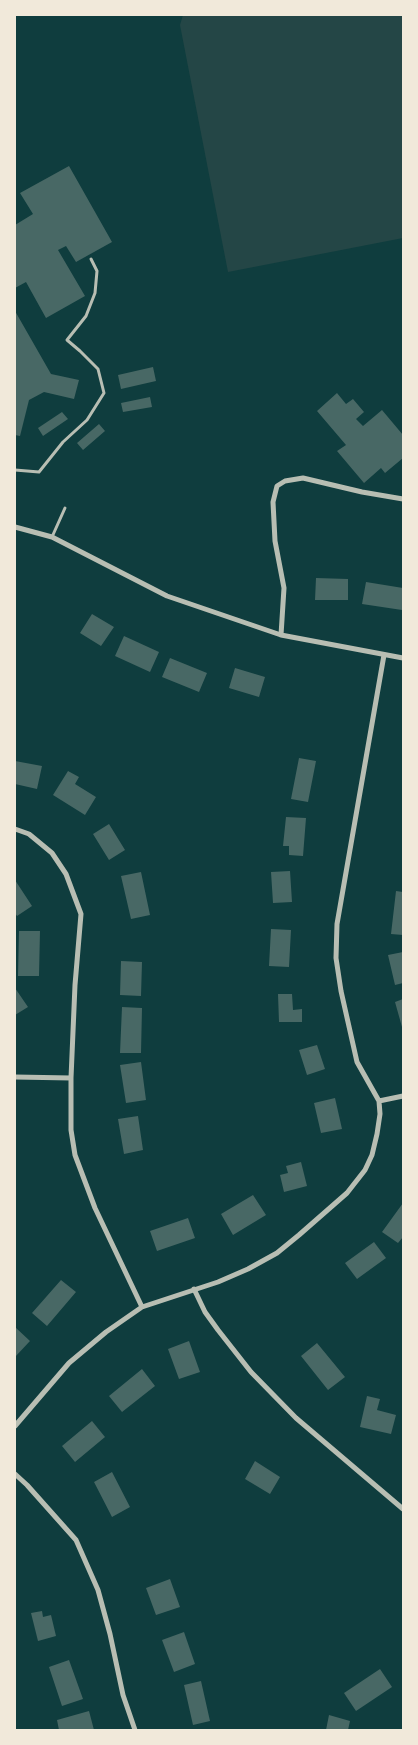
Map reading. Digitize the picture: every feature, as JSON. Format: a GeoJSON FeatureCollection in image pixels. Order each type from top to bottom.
{"type":"FeatureCollection","features":[{"type":"Feature","properties":{"kind":"street"},"geometry":{"type":"LineString","coordinates":[[281,635],[284,588],[275,541],[274,502],[277,486],[285,481],[303,478],[403,500]]}},
{"type":"Feature","properties":{"kind":"street"},"geometry":{"type":"LineString","coordinates":[[15,527],[52,537],[167,596],[281,635],[403,658]]}},
{"type":"Feature","properties":{"kind":"street"},"geometry":{"type":"LineString","coordinates":[[15,1426],[69,1363],[106,1332],[142,1307],[218,1282],[248,1269],[277,1253],[346,1194],[364,1170],[372,1154],[378,1128],[379,1102],[357,1062],[341,991],[336,958],[337,924],[384,655]]}},
{"type":"Feature","properties":{"kind":"street"},"geometry":{"type":"LineString","coordinates":[[15,828],[29,834],[52,853],[66,874],[80,914],[71,1078],[71,1130],[76,1155],[95,1208],[142,1307]]}},
{"type":"Feature","properties":{"kind":"street"},"geometry":{"type":"LineString","coordinates":[[15,1077],[71,1078]]}},
{"type":"Feature","properties":{"kind":"street"},"geometry":{"type":"LineString","coordinates":[[379,1102],[403,1096]]}},
{"type":"Feature","properties":{"kind":"street"},"geometry":{"type":"LineString","coordinates":[[194,1289],[205,1312],[251,1372],[296,1418],[403,1509]]}},
{"type":"Feature","properties":{"kind":"street"},"geometry":{"type":"LineString","coordinates":[[15,1474],[28,1485],[76,1540],[80,1548],[98,1590],[110,1634],[123,1696],[134,1730]]}},
{"type":"Feature","properties":{"kind":"lane"},"geometry":{"type":"LineString","coordinates":[[15,470],[39,472],[63,442],[88,420],[104,393],[98,369],[67,340],[86,316],[96,293],[97,272],[90,259]]}},
{"type":"Feature","properties":{"kind":"lane"},"geometry":{"type":"LineString","coordinates":[[52,537],[65,508]]}},
{"type":"Feature","properties":{"kind":"shaded area"},"geometry":{"type":"Polygon","coordinates":[[[183,15],[403,15],[403,238],[228,272],[180,25],[183,15]]]}},
{"type":"Feature","properties":{"kind":"building"},"geometry":{"type":"Polygon","coordinates":[[[69,166],[112,242],[76,262],[66,246],[58,250],[85,296],[46,318],[26,282],[15,288],[15,225],[33,214],[20,193],[69,166]]]}},
{"type":"Feature","properties":{"kind":"building"},"geometry":{"type":"Polygon","coordinates":[[[15,311],[51,374],[79,380],[74,399],[44,392],[29,400],[20,436],[15,435],[15,311]]]}},
{"type":"Feature","properties":{"kind":"building"},"geometry":{"type":"Polygon","coordinates":[[[153,367],[156,381],[121,389],[118,375],[153,367]]]}},
{"type":"Feature","properties":{"kind":"building"},"geometry":{"type":"Polygon","coordinates":[[[337,393],[346,404],[353,399],[364,412],[356,419],[363,426],[382,410],[403,435],[403,458],[385,473],[381,468],[364,483],[337,451],[346,445],[317,411],[337,393]]]}},
{"type":"Feature","properties":{"kind":"building"},"geometry":{"type":"Polygon","coordinates":[[[150,397],[152,407],[123,412],[121,403],[150,397]]]}},
{"type":"Feature","properties":{"kind":"building"},"geometry":{"type":"Polygon","coordinates":[[[62,412],[68,419],[43,436],[38,428],[62,412]]]}},
{"type":"Feature","properties":{"kind":"building"},"geometry":{"type":"Polygon","coordinates":[[[99,424],[105,431],[83,450],[77,443],[99,424]]]}},
{"type":"Feature","properties":{"kind":"building"},"geometry":{"type":"Polygon","coordinates":[[[316,578],[348,579],[348,600],[315,600],[316,578]]]}},
{"type":"Feature","properties":{"kind":"building"},"geometry":{"type":"Polygon","coordinates":[[[366,582],[403,588],[402,610],[362,604],[366,582]]]}},
{"type":"Feature","properties":{"kind":"building"},"geometry":{"type":"Polygon","coordinates":[[[92,614],[114,627],[101,646],[80,633],[92,614]]]}},
{"type":"Feature","properties":{"kind":"building"},"geometry":{"type":"Polygon","coordinates":[[[124,636],[159,652],[150,672],[115,656],[124,636]]]}},
{"type":"Feature","properties":{"kind":"building"},"geometry":{"type":"Polygon","coordinates":[[[170,658],[207,673],[199,692],[162,677],[170,658]]]}},
{"type":"Feature","properties":{"kind":"building"},"geometry":{"type":"Polygon","coordinates":[[[235,668],[265,677],[259,697],[229,688],[235,668]]]}},
{"type":"Feature","properties":{"kind":"building"},"geometry":{"type":"Polygon","coordinates":[[[299,758],[316,761],[308,802],[291,799],[299,758]]]}},
{"type":"Feature","properties":{"kind":"building"},"geometry":{"type":"Polygon","coordinates":[[[15,761],[42,766],[37,789],[15,784],[15,761]]]}},
{"type":"Feature","properties":{"kind":"building"},"geometry":{"type":"Polygon","coordinates":[[[68,771],[79,777],[75,784],[96,797],[85,815],[53,795],[68,771]]]}},
{"type":"Feature","properties":{"kind":"building"},"geometry":{"type":"Polygon","coordinates":[[[286,817],[306,818],[303,856],[289,855],[289,846],[283,846],[286,817]]]}},
{"type":"Feature","properties":{"kind":"building"},"geometry":{"type":"Polygon","coordinates":[[[109,824],[125,850],[109,860],[93,834],[109,824]]]}},
{"type":"Feature","properties":{"kind":"building"},"geometry":{"type":"Polygon","coordinates":[[[290,871],[292,902],[273,903],[271,872],[290,871]]]}},
{"type":"Feature","properties":{"kind":"building"},"geometry":{"type":"Polygon","coordinates":[[[141,872],[150,915],[131,919],[121,876],[141,872]]]}},
{"type":"Feature","properties":{"kind":"building"},"geometry":{"type":"Polygon","coordinates":[[[15,880],[32,906],[17,916],[15,913],[15,880]]]}},
{"type":"Feature","properties":{"kind":"building"},"geometry":{"type":"Polygon","coordinates":[[[396,891],[403,892],[403,935],[391,934],[396,891]]]}},
{"type":"Feature","properties":{"kind":"building"},"geometry":{"type":"Polygon","coordinates":[[[271,929],[291,930],[289,967],[269,966],[271,929]]]}},
{"type":"Feature","properties":{"kind":"building"},"geometry":{"type":"Polygon","coordinates":[[[19,931],[40,931],[39,976],[18,976],[19,931]]]}},
{"type":"Feature","properties":{"kind":"building"},"geometry":{"type":"Polygon","coordinates":[[[403,952],[403,983],[395,985],[388,955],[403,952]]]}},
{"type":"Feature","properties":{"kind":"building"},"geometry":{"type":"Polygon","coordinates":[[[121,961],[142,962],[141,996],[120,995],[121,961]]]}},
{"type":"Feature","properties":{"kind":"building"},"geometry":{"type":"Polygon","coordinates":[[[15,988],[28,1007],[15,1015],[15,988]]]}},
{"type":"Feature","properties":{"kind":"building"},"geometry":{"type":"Polygon","coordinates":[[[278,994],[292,994],[293,1010],[302,1009],[302,1022],[279,1022],[278,994]]]}},
{"type":"Feature","properties":{"kind":"building"},"geometry":{"type":"Polygon","coordinates":[[[403,999],[403,1027],[402,1027],[395,1002],[403,999]]]}},
{"type":"Feature","properties":{"kind":"building"},"geometry":{"type":"Polygon","coordinates":[[[122,1007],[142,1008],[141,1053],[120,1053],[122,1007]]]}},
{"type":"Feature","properties":{"kind":"building"},"geometry":{"type":"Polygon","coordinates":[[[317,1045],[325,1069],[307,1075],[299,1050],[317,1045]]]}},
{"type":"Feature","properties":{"kind":"building"},"geometry":{"type":"Polygon","coordinates":[[[141,1062],[146,1100],[126,1103],[120,1065],[141,1062]]]}},
{"type":"Feature","properties":{"kind":"building"},"geometry":{"type":"Polygon","coordinates":[[[335,1098],[342,1129],[321,1133],[314,1103],[335,1098]]]}},
{"type":"Feature","properties":{"kind":"building"},"geometry":{"type":"Polygon","coordinates":[[[138,1116],[143,1150],[124,1154],[118,1119],[138,1116]]]}},
{"type":"Feature","properties":{"kind":"building"},"geometry":{"type":"Polygon","coordinates":[[[301,1162],[307,1186],[284,1192],[280,1175],[288,1173],[286,1166],[301,1162]]]}},
{"type":"Feature","properties":{"kind":"building"},"geometry":{"type":"Polygon","coordinates":[[[253,1195],[266,1215],[233,1235],[221,1214],[253,1195]]]}},
{"type":"Feature","properties":{"kind":"building"},"geometry":{"type":"Polygon","coordinates":[[[403,1203],[403,1237],[398,1243],[382,1232],[403,1203]]]}},
{"type":"Feature","properties":{"kind":"building"},"geometry":{"type":"Polygon","coordinates":[[[188,1218],[195,1238],[157,1251],[150,1231],[188,1218]]]}},
{"type":"Feature","properties":{"kind":"building"},"geometry":{"type":"Polygon","coordinates":[[[374,1242],[386,1258],[357,1279],[345,1263],[374,1242]]]}},
{"type":"Feature","properties":{"kind":"building"},"geometry":{"type":"Polygon","coordinates":[[[61,1280],[76,1292],[47,1326],[32,1313],[61,1280]]]}},
{"type":"Feature","properties":{"kind":"building"},"geometry":{"type":"Polygon","coordinates":[[[15,1327],[30,1341],[15,1357],[15,1327]]]}},
{"type":"Feature","properties":{"kind":"building"},"geometry":{"type":"Polygon","coordinates":[[[189,1341],[200,1372],[179,1379],[168,1349],[189,1341]]]}},
{"type":"Feature","properties":{"kind":"building"},"geometry":{"type":"Polygon","coordinates":[[[317,1343],[345,1377],[328,1390],[301,1356],[317,1343]]]}},
{"type":"Feature","properties":{"kind":"building"},"geometry":{"type":"Polygon","coordinates":[[[142,1369],[155,1386],[122,1412],[109,1396],[142,1369]]]}},
{"type":"Feature","properties":{"kind":"building"},"geometry":{"type":"Polygon","coordinates":[[[367,1396],[380,1399],[377,1410],[396,1415],[391,1434],[360,1427],[367,1396]]]}},
{"type":"Feature","properties":{"kind":"building"},"geometry":{"type":"Polygon","coordinates":[[[92,1421],[105,1437],[75,1462],[62,1446],[92,1421]]]}},
{"type":"Feature","properties":{"kind":"building"},"geometry":{"type":"Polygon","coordinates":[[[255,1461],[280,1477],[270,1494],[245,1479],[255,1461]]]}},
{"type":"Feature","properties":{"kind":"building"},"geometry":{"type":"Polygon","coordinates":[[[112,1472],[130,1507],[112,1517],[94,1482],[112,1472]]]}},
{"type":"Feature","properties":{"kind":"building"},"geometry":{"type":"Polygon","coordinates":[[[170,1579],[180,1607],[156,1615],[146,1588],[170,1579]]]}},
{"type":"Feature","properties":{"kind":"building"},"geometry":{"type":"Polygon","coordinates":[[[42,1611],[43,1617],[51,1615],[56,1636],[38,1641],[31,1613],[42,1611]]]}},
{"type":"Feature","properties":{"kind":"building"},"geometry":{"type":"Polygon","coordinates":[[[184,1632],[195,1664],[174,1672],[162,1640],[184,1632]]]}},
{"type":"Feature","properties":{"kind":"building"},"geometry":{"type":"Polygon","coordinates":[[[69,1660],[83,1699],[62,1706],[49,1667],[69,1660]]]}},
{"type":"Feature","properties":{"kind":"building"},"geometry":{"type":"Polygon","coordinates":[[[380,1669],[392,1687],[356,1711],[344,1693],[380,1669]]]}},
{"type":"Feature","properties":{"kind":"building"},"geometry":{"type":"Polygon","coordinates":[[[201,1681],[210,1721],[193,1725],[184,1685],[201,1681]]]}},
{"type":"Feature","properties":{"kind":"building"},"geometry":{"type":"Polygon","coordinates":[[[89,1711],[94,1730],[59,1730],[57,1720],[89,1711]]]}},
{"type":"Feature","properties":{"kind":"building"},"geometry":{"type":"Polygon","coordinates":[[[329,1715],[350,1721],[348,1730],[326,1730],[329,1715]]]}}]}
